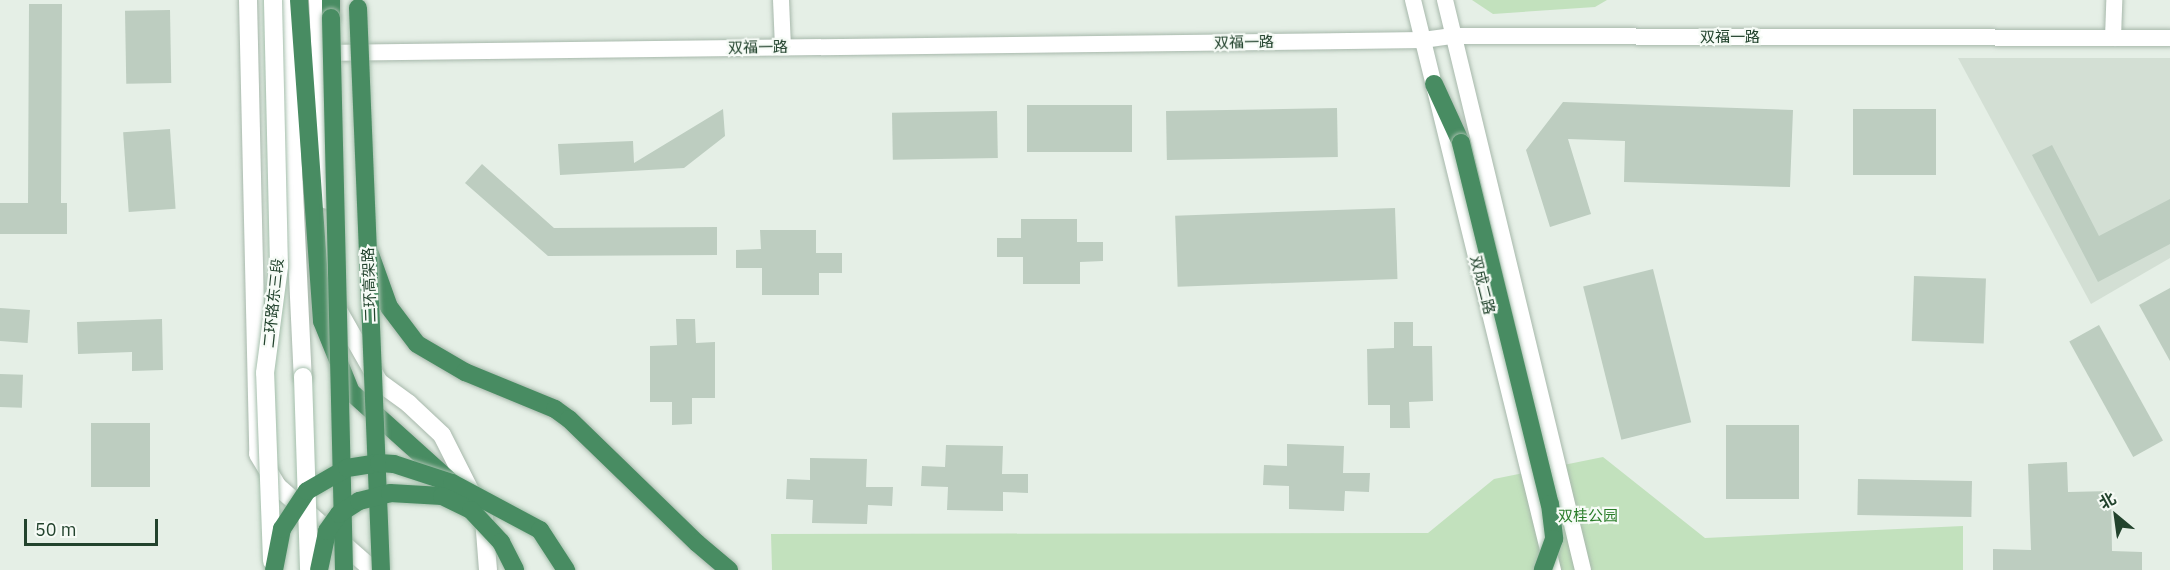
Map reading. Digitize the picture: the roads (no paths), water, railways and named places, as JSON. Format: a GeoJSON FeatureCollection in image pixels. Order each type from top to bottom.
{"type":"FeatureCollection","features":[{"type":"Feature","properties":{"kind":"highway"},"geometry":{"type":"LineString","coordinates":[[299,0],[322,321],[351,392],[452,483]]}},
{"type":"Feature","properties":{"kind":"highway","name":"二环高架路"},"geometry":{"type":"LineString","coordinates":[[330,0],[344,570]]}},
{"type":"Feature","properties":{"kind":"highway","name":"二环高架路"},"geometry":{"type":"LineString","coordinates":[[357,0],[381,570]]}},
{"type":"Feature","properties":{"kind":"highway"},"geometry":{"type":"LineString","coordinates":[[1434,84],[1461,143],[1550,504],[1554,539],[1543,570]]}},
{"type":"Feature","properties":{"kind":"highway"},"geometry":{"type":"LineString","coordinates":[[368,245],[389,307],[417,344],[465,372],[555,409],[569,419],[697,543],[729,570]]}},
{"type":"Feature","properties":{"kind":"highway"},"geometry":{"type":"LineString","coordinates":[[273,570],[282,529],[307,491],[347,468],[379,463],[394,464],[452,483],[540,530],[566,570]]}},
{"type":"Feature","properties":{"kind":"highway"},"geometry":{"type":"LineString","coordinates":[[319,570],[327,531],[339,514],[359,501],[390,493],[442,496],[471,510],[501,542],[515,570]]}},
{"type":"Feature","properties":{"kind":"street"},"geometry":{"type":"LineString","coordinates":[[248,0],[258,454],[277,486],[373,570]]}},
{"type":"Feature","properties":{"kind":"street","name":"二环路东三段"},"geometry":{"type":"LineString","coordinates":[[273,0],[279,266],[265,373],[273,570]]}},
{"type":"Feature","properties":{"kind":"street","name":"二环路东三段"},"geometry":{"type":"LineString","coordinates":[[287,0],[309,570]]}},
{"type":"Feature","properties":{"kind":"street"},"geometry":{"type":"LineString","coordinates":[[318,0],[318,53],[328,244],[335,304],[379,382],[409,404],[442,435],[484,518],[488,570]]}},
{"type":"Feature","properties":{"kind":"street"},"geometry":{"type":"LineString","coordinates":[[781,0],[783,47]]}},
{"type":"Feature","properties":{"kind":"street","name":"双成二路"},"geometry":{"type":"LineString","coordinates":[[1413,0],[1553,570]]}},
{"type":"Feature","properties":{"kind":"street","name":"双成二路"},"geometry":{"type":"LineString","coordinates":[[1444,0],[1583,570]]}},
{"type":"Feature","properties":{"kind":"street"},"geometry":{"type":"LineString","coordinates":[[2114,0],[2114,38]]}},
{"type":"Feature","properties":{"kind":"street","name":"双福一路"},"geometry":{"type":"LineString","coordinates":[[318,53],[1423,40],[1453,36],[2170,38]]}},
{"type":"Feature","properties":{"kind":"park label","name":"双桂公园"},"geometry":{"type":"Point","coordinates":[1588,516]}}]}
